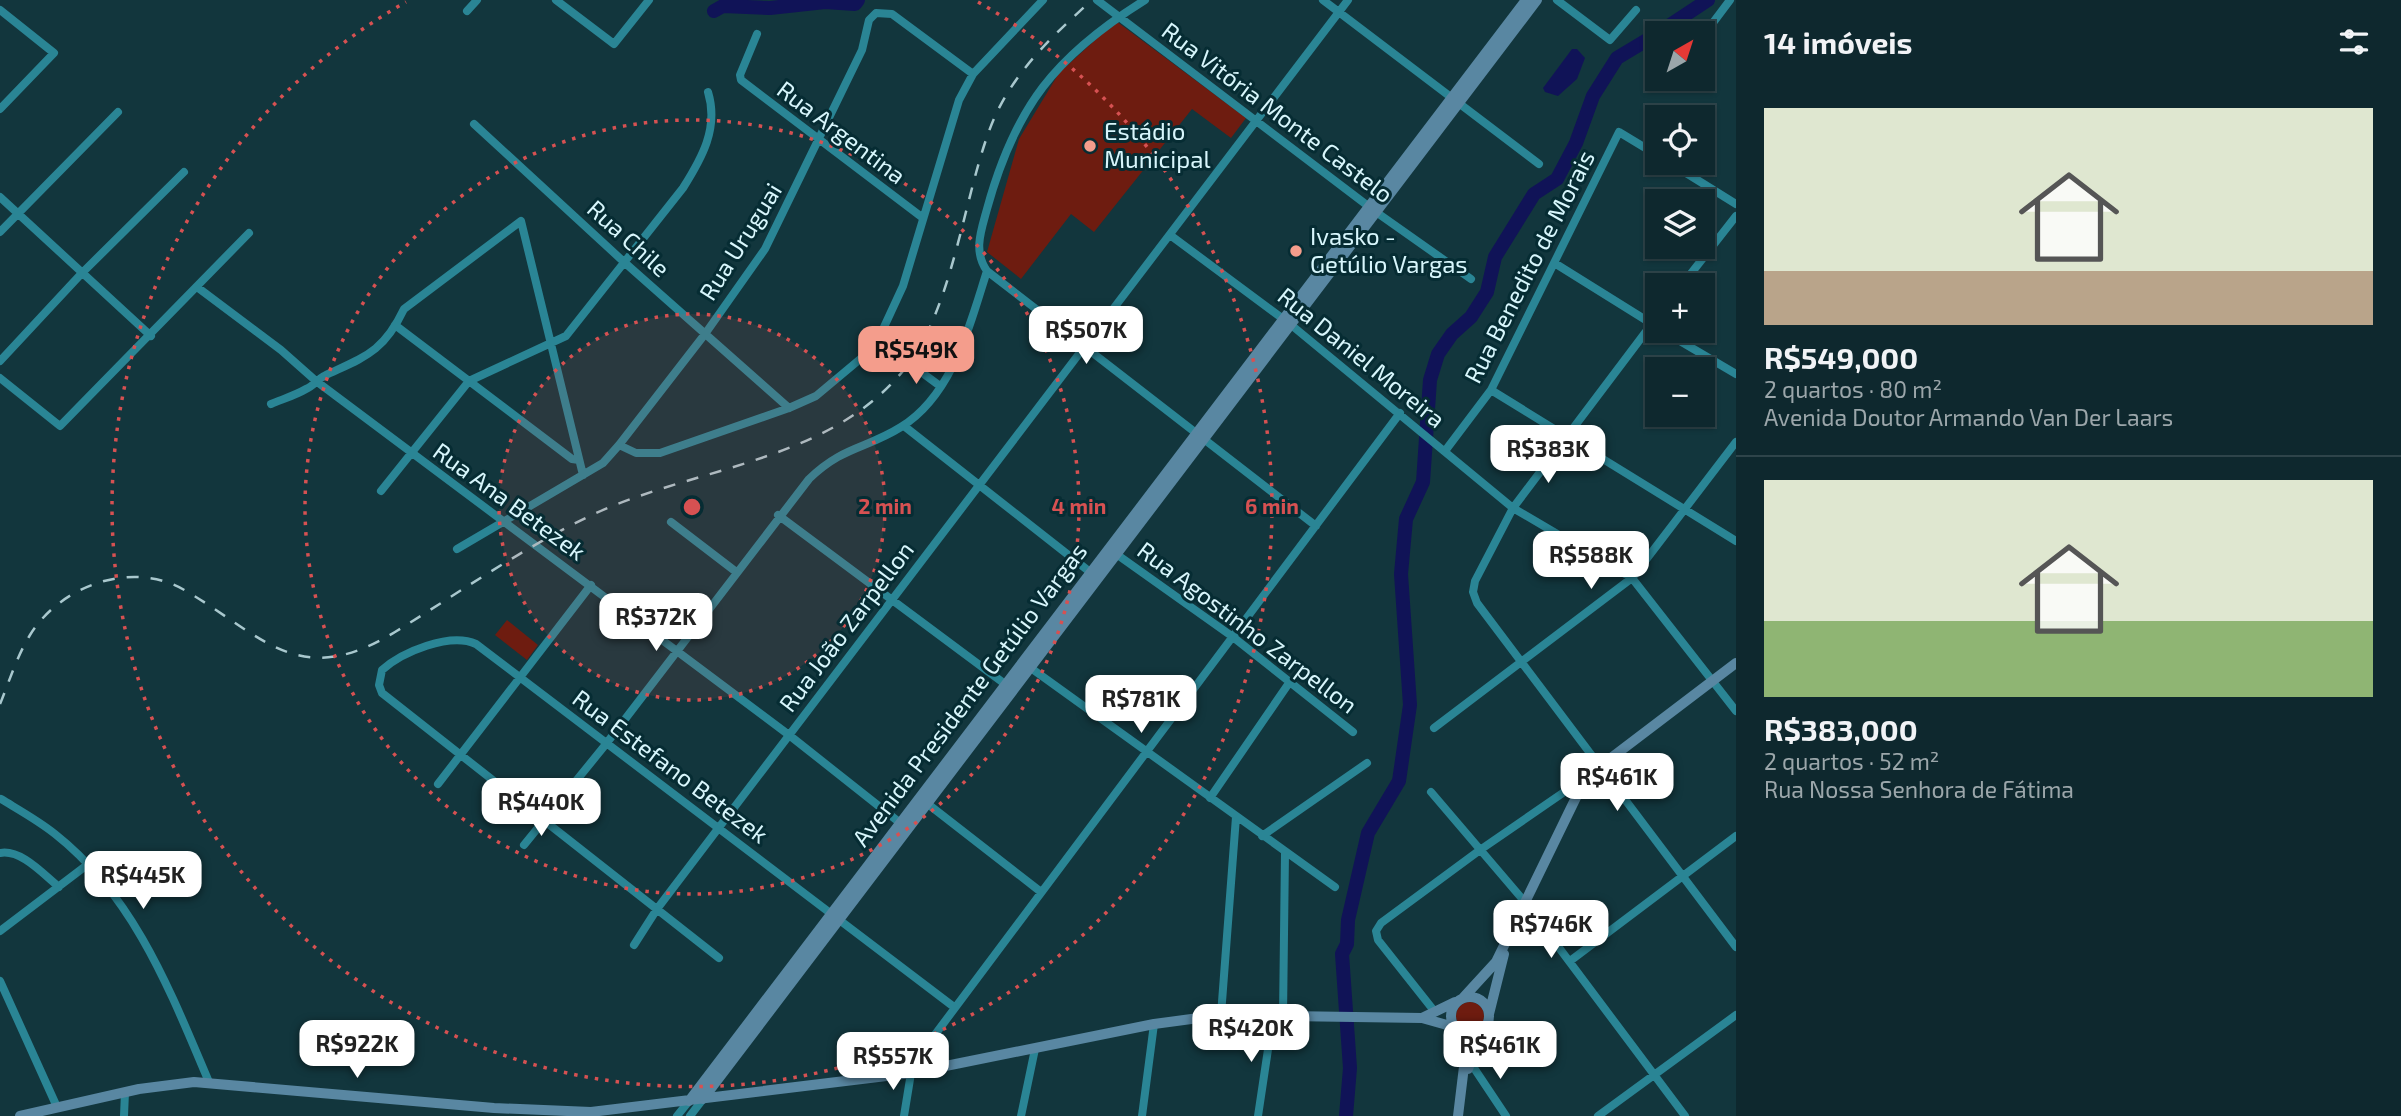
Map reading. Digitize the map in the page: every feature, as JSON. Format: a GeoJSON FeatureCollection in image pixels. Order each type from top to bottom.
{"type":"FeatureCollection","features":[{"type":"Feature","properties":{"kind":"main road","name":"Avenida Presidente Getúlio Vargas"},"geometry":{"type":"LineString","coordinates":[[689,1101],[831,913],[904,826],[1010,688],[1455,99],[1526,0]]}},
{"type":"Feature","properties":{"kind":"main road","name":"Avenida Presidente Getúlio Vargas"},"geometry":{"type":"LineString","coordinates":[[1455,99],[1538,0]]}},
{"type":"Feature","properties":{"kind":"main road","name":"Avenida Presidente Getúlio Vargas"},"geometry":{"type":"LineString","coordinates":[[1027,665],[1090,572],[1113,551]]}},
{"type":"Feature","properties":{"kind":"main road"},"geometry":{"type":"LineString","coordinates":[[1458,1116],[1466,1050],[1456,1030],[1451,1011],[1490,970],[1586,777],[1736,663]]}},
{"type":"Feature","properties":{"kind":"main road","name":"Avenida Presidente Getúlio Vargas"},"geometry":{"type":"LineString","coordinates":[[704,1099],[841,920],[904,826]]}},
{"type":"Feature","properties":{"kind":"main road"},"geometry":{"type":"LineString","coordinates":[[1463,1085],[1489,1015],[1508,938]]}},
{"type":"Feature","properties":{"kind":"main road"},"geometry":{"type":"LineString","coordinates":[[1422,1018],[1460,1000],[1480,1000],[1489,1015]]}},
{"type":"Feature","properties":{"kind":"main road"},"geometry":{"type":"LineString","coordinates":[[20,1116],[125,1092],[179,1083],[209,1083],[494,1108],[591,1112],[635,1109],[911,1073],[1154,1024],[1221,1015],[1422,1018],[1470,1035],[1482,1031]]}},
{"type":"Feature","properties":{"kind":"main road"},"geometry":{"type":"LineString","coordinates":[[635,1109],[650,1116]]}},
{"type":"Feature","properties":{"kind":"street"},"geometry":{"type":"LineString","coordinates":[[467,11],[477,0]]}},
{"type":"Feature","properties":{"kind":"street"},"geometry":{"type":"LineString","coordinates":[[556,0],[614,44],[649,0]]}},
{"type":"Feature","properties":{"kind":"street"},"geometry":{"type":"LineString","coordinates":[[619,444],[636,453],[660,453],[789,408],[816,396],[838,381],[878,340],[904,286],[945,138],[973,74],[1043,0]]}},
{"type":"Feature","properties":{"kind":"street","name":"Rua Vitória Monte Castelo"},"geometry":{"type":"LineString","coordinates":[[1097,0],[1372,209],[1471,279]]}},
{"type":"Feature","properties":{"kind":"street"},"geometry":{"type":"LineString","coordinates":[[1145,0],[1118,17],[1054,73],[1020,118],[994,184],[980,237],[980,262],[987,271],[1316,526]]}},
{"type":"Feature","properties":{"kind":"street"},"geometry":{"type":"LineString","coordinates":[[1323,0],[1539,164]]}},
{"type":"Feature","properties":{"kind":"street","name":"Rua João Zarpellon"},"geometry":{"type":"LineString","coordinates":[[634,945],[657,909],[1348,0]]}},
{"type":"Feature","properties":{"kind":"street"},"geometry":{"type":"LineString","coordinates":[[1557,0],[1610,40],[1636,10]]}},
{"type":"Feature","properties":{"kind":"street"},"geometry":{"type":"LineString","coordinates":[[1714,21],[1730,0]]}},
{"type":"Feature","properties":{"kind":"street"},"geometry":{"type":"LineString","coordinates":[[0,10],[54,53],[0,110]]}},
{"type":"Feature","properties":{"kind":"street","name":"Rua Uruguai"},"geometry":{"type":"LineString","coordinates":[[457,549],[603,463],[705,334],[771,239],[862,50],[869,20],[876,13],[892,14],[973,74]]}},
{"type":"Feature","properties":{"kind":"street","name":"Rua Argentina"},"geometry":{"type":"LineString","coordinates":[[757,34],[740,75],[746,84],[923,218]]}},
{"type":"Feature","properties":{"kind":"street"},"geometry":{"type":"LineString","coordinates":[[381,491],[468,381],[566,336],[683,188],[699,162],[713,124],[708,92]]}},
{"type":"Feature","properties":{"kind":"street"},"geometry":{"type":"LineString","coordinates":[[0,232],[118,112]]}},
{"type":"Feature","properties":{"kind":"street","name":"Rua Chile"},"geometry":{"type":"LineString","coordinates":[[474,124],[789,408]]}},
{"type":"Feature","properties":{"kind":"street","name":"Rua Benedito de Morais"},"geometry":{"type":"LineString","coordinates":[[1445,451],[1491,390],[1556,264],[1619,132],[1645,148]]}},
{"type":"Feature","properties":{"kind":"street"},"geometry":{"type":"LineString","coordinates":[[0,362],[82,273],[184,173]]}},
{"type":"Feature","properties":{"kind":"street"},"geometry":{"type":"LineString","coordinates":[[1689,175],[1736,204]]}},
{"type":"Feature","properties":{"kind":"street"},"geometry":{"type":"LineString","coordinates":[[0,197],[151,336]]}},
{"type":"Feature","properties":{"kind":"street"},"geometry":{"type":"LineString","coordinates":[[1691,273],[1736,216]]}},
{"type":"Feature","properties":{"kind":"street"},"geometry":{"type":"LineString","coordinates":[[271,404],[309,388],[316,381],[368,355],[395,325],[404,309],[521,221],[583,475]]}},
{"type":"Feature","properties":{"kind":"street"},"geometry":{"type":"LineString","coordinates":[[0,378],[60,426],[249,233]]}},
{"type":"Feature","properties":{"kind":"street","name":"Rua Daniel Moreira"},"geometry":{"type":"LineString","coordinates":[[1170,235],[1286,321],[1513,508],[1632,578],[1736,711]]}},
{"type":"Feature","properties":{"kind":"street"},"geometry":{"type":"LineString","coordinates":[[1556,264],[1645,317]]}},
{"type":"Feature","properties":{"kind":"street"},"geometry":{"type":"LineString","coordinates":[[524,845],[606,744],[735,571],[809,479],[841,453],[904,426],[940,386],[962,349],[987,271]]}},
{"type":"Feature","properties":{"kind":"street","name":"Rua Ana Betezek"},"geometry":{"type":"LineString","coordinates":[[197,287],[411,454],[502,523],[591,585],[904,826]]}},
{"type":"Feature","properties":{"kind":"street"},"geometry":{"type":"LineString","coordinates":[[395,325],[572,458],[579,460]]}},
{"type":"Feature","properties":{"kind":"street"},"geometry":{"type":"LineString","coordinates":[[1645,336],[1513,508],[1475,581],[1473,592],[1477,603],[1736,947]]}},
{"type":"Feature","properties":{"kind":"street"},"geometry":{"type":"LineString","coordinates":[[878,340],[940,386]]}},
{"type":"Feature","properties":{"kind":"street"},"geometry":{"type":"LineString","coordinates":[[1683,343],[1736,374]]}},
{"type":"Feature","properties":{"kind":"street"},"geometry":{"type":"LineString","coordinates":[[1491,390],[1736,541]]}},
{"type":"Feature","properties":{"kind":"street"},"geometry":{"type":"LineString","coordinates":[[904,1116],[911,1073],[954,1007],[1400,413]]}},
{"type":"Feature","properties":{"kind":"street"},"geometry":{"type":"LineString","coordinates":[[904,426],[1090,572]]}},
{"type":"Feature","properties":{"kind":"street"},"geometry":{"type":"LineString","coordinates":[[1434,727],[1632,578],[1736,442]]}},
{"type":"Feature","properties":{"kind":"street"},"geometry":{"type":"LineString","coordinates":[[778,515],[1010,688]]}},
{"type":"Feature","properties":{"kind":"street"},"geometry":{"type":"LineString","coordinates":[[671,522],[735,571]]}},
{"type":"Feature","properties":{"kind":"street","name":"Rua Agostinho Zarpellon"},"geometry":{"type":"LineString","coordinates":[[1113,551],[1233,637],[1353,732]]}},
{"type":"Feature","properties":{"kind":"street"},"geometry":{"type":"LineString","coordinates":[[438,783],[591,585]]}},
{"type":"Feature","properties":{"kind":"street","name":"Rua Estefano Betezek"},"geometry":{"type":"LineString","coordinates":[[459,756],[382,693],[379,679],[382,670],[396,660],[447,641],[460,640],[476,644],[954,1007]]}},
{"type":"Feature","properties":{"kind":"street"},"geometry":{"type":"LineString","coordinates":[[1027,665],[1335,887]]}},
{"type":"Feature","properties":{"kind":"street"},"geometry":{"type":"LineString","coordinates":[[1210,799],[1289,683]]}},
{"type":"Feature","properties":{"kind":"street"},"geometry":{"type":"LineString","coordinates":[[459,756],[719,958]]}},
{"type":"Feature","properties":{"kind":"street"},"geometry":{"type":"LineString","coordinates":[[1262,836],[1367,763]]}},
{"type":"Feature","properties":{"kind":"street"},"geometry":{"type":"LineString","coordinates":[[1435,1012],[1378,940],[1376,932],[1381,923],[1586,777]]}},
{"type":"Feature","properties":{"kind":"street"},"geometry":{"type":"LineString","coordinates":[[1431,792],[1524,901],[1685,1116]]}},
{"type":"Feature","properties":{"kind":"street"},"geometry":{"type":"LineString","coordinates":[[1,799],[54,833],[123,905],[147,945],[209,1083]]}},
{"type":"Feature","properties":{"kind":"street"},"geometry":{"type":"LineString","coordinates":[[923,801],[1041,892]]}},
{"type":"Feature","properties":{"kind":"street"},"geometry":{"type":"LineString","coordinates":[[1221,1015],[1236,817]]}},
{"type":"Feature","properties":{"kind":"street"},"geometry":{"type":"LineString","coordinates":[[1570,961],[1736,836]]}},
{"type":"Feature","properties":{"kind":"street"},"geometry":{"type":"LineString","coordinates":[[0,853],[9,851],[18,855],[59,887]]}},
{"type":"Feature","properties":{"kind":"street"},"geometry":{"type":"LineString","coordinates":[[1258,1116],[1278,1016],[1285,853]]}},
{"type":"Feature","properties":{"kind":"street"},"geometry":{"type":"LineString","coordinates":[[0,931],[87,865]]}},
{"type":"Feature","properties":{"kind":"street"},"geometry":{"type":"LineString","coordinates":[[0,981],[57,1107]]}},
{"type":"Feature","properties":{"kind":"street"},"geometry":{"type":"LineString","coordinates":[[1598,1116],[1736,1015]]}},
{"type":"Feature","properties":{"kind":"street"},"geometry":{"type":"LineString","coordinates":[[1142,1116],[1154,1024]]}},
{"type":"Feature","properties":{"kind":"street"},"geometry":{"type":"LineString","coordinates":[[1021,1116],[1035,1049]]}},
{"type":"Feature","properties":{"kind":"street"},"geometry":{"type":"LineString","coordinates":[[1470,1062],[1506,1116]]}},
{"type":"Feature","properties":{"kind":"street"},"geometry":{"type":"LineString","coordinates":[[124,1116],[125,1092]]}},
{"type":"Feature","properties":{"kind":"street","name":"Avenida Presidente Getúlio Vargas"},"geometry":{"type":"LineString","coordinates":[[690,1116],[704,1099]]}},
{"type":"Feature","properties":{"kind":"street","name":"Avenida Presidente Getúlio Vargas"},"geometry":{"type":"LineString","coordinates":[[677,1116],[689,1101]]}},
{"type":"Feature","properties":{"kind":"shaded area","name":"Estádio Municipal"},"geometry":{"type":"Polygon","coordinates":[[[1116,21],[1246,118],[1231,138],[1192,109],[1094,232],[1071,214],[1021,279],[987,252],[1019,139],[1059,73],[1116,21]]]}},
{"type":"Feature","properties":{"kind":"shaded area"},"geometry":{"type":"Polygon","coordinates":[[[1572,49],[1577,49],[1585,58],[1577,79],[1558,96],[1545,92],[1543,88],[1572,49]]]}},
{"type":"Feature","properties":{"kind":"shaded area"},"geometry":{"type":"Polygon","coordinates":[[[507,620],[538,645],[527,660],[495,635],[507,620]]]}},
{"type":"Feature","properties":{"kind":"shaded area"},"geometry":{"type":"Polygon","coordinates":[[[1470,1002],[1480,1006],[1484,1016],[1480,1026],[1470,1030],[1460,1026],[1456,1016],[1460,1006],[1470,1002]]]}},
{"type":"Feature","properties":{"kind":"waterway"},"geometry":{"type":"LineString","coordinates":[[714,11],[723,6],[770,8],[825,2],[855,4],[858,0]]}},
{"type":"Feature","properties":{"kind":"waterway"},"geometry":{"type":"LineString","coordinates":[[1676,21],[1708,0]]}},
{"type":"Feature","properties":{"kind":"waterway"},"geometry":{"type":"LineString","coordinates":[[1346,1116],[1350,1068],[1342,954],[1347,944],[1348,920],[1368,833],[1399,781],[1410,705],[1401,574],[1406,519],[1423,482],[1430,380],[1438,354],[1452,334],[1471,317],[1487,292],[1495,257],[1534,194],[1557,179],[1576,143],[1593,96],[1617,58],[1645,41]]}},
{"type":"Feature","properties":{"kind":"railway"},"geometry":{"type":"LineString","coordinates":[[0,704],[21,652],[43,617],[79,591],[100,582],[144,577],[165,582],[186,591],[283,650],[307,657],[333,657],[362,649],[395,632],[517,555],[594,514],[634,498],[761,458],[841,423],[876,398],[907,366],[922,342],[946,285],[979,162],[996,114],[1031,60],[1092,0]]}},
{"type":"Feature","properties":{"kind":"place","name":"Estádio Municipal"},"geometry":{"type":"Point","coordinates":[1090,146]}},
{"type":"Feature","properties":{"kind":"place","name":"Ivasko - Getúlio Vargas"},"geometry":{"type":"Point","coordinates":[1296,251]}}]}
